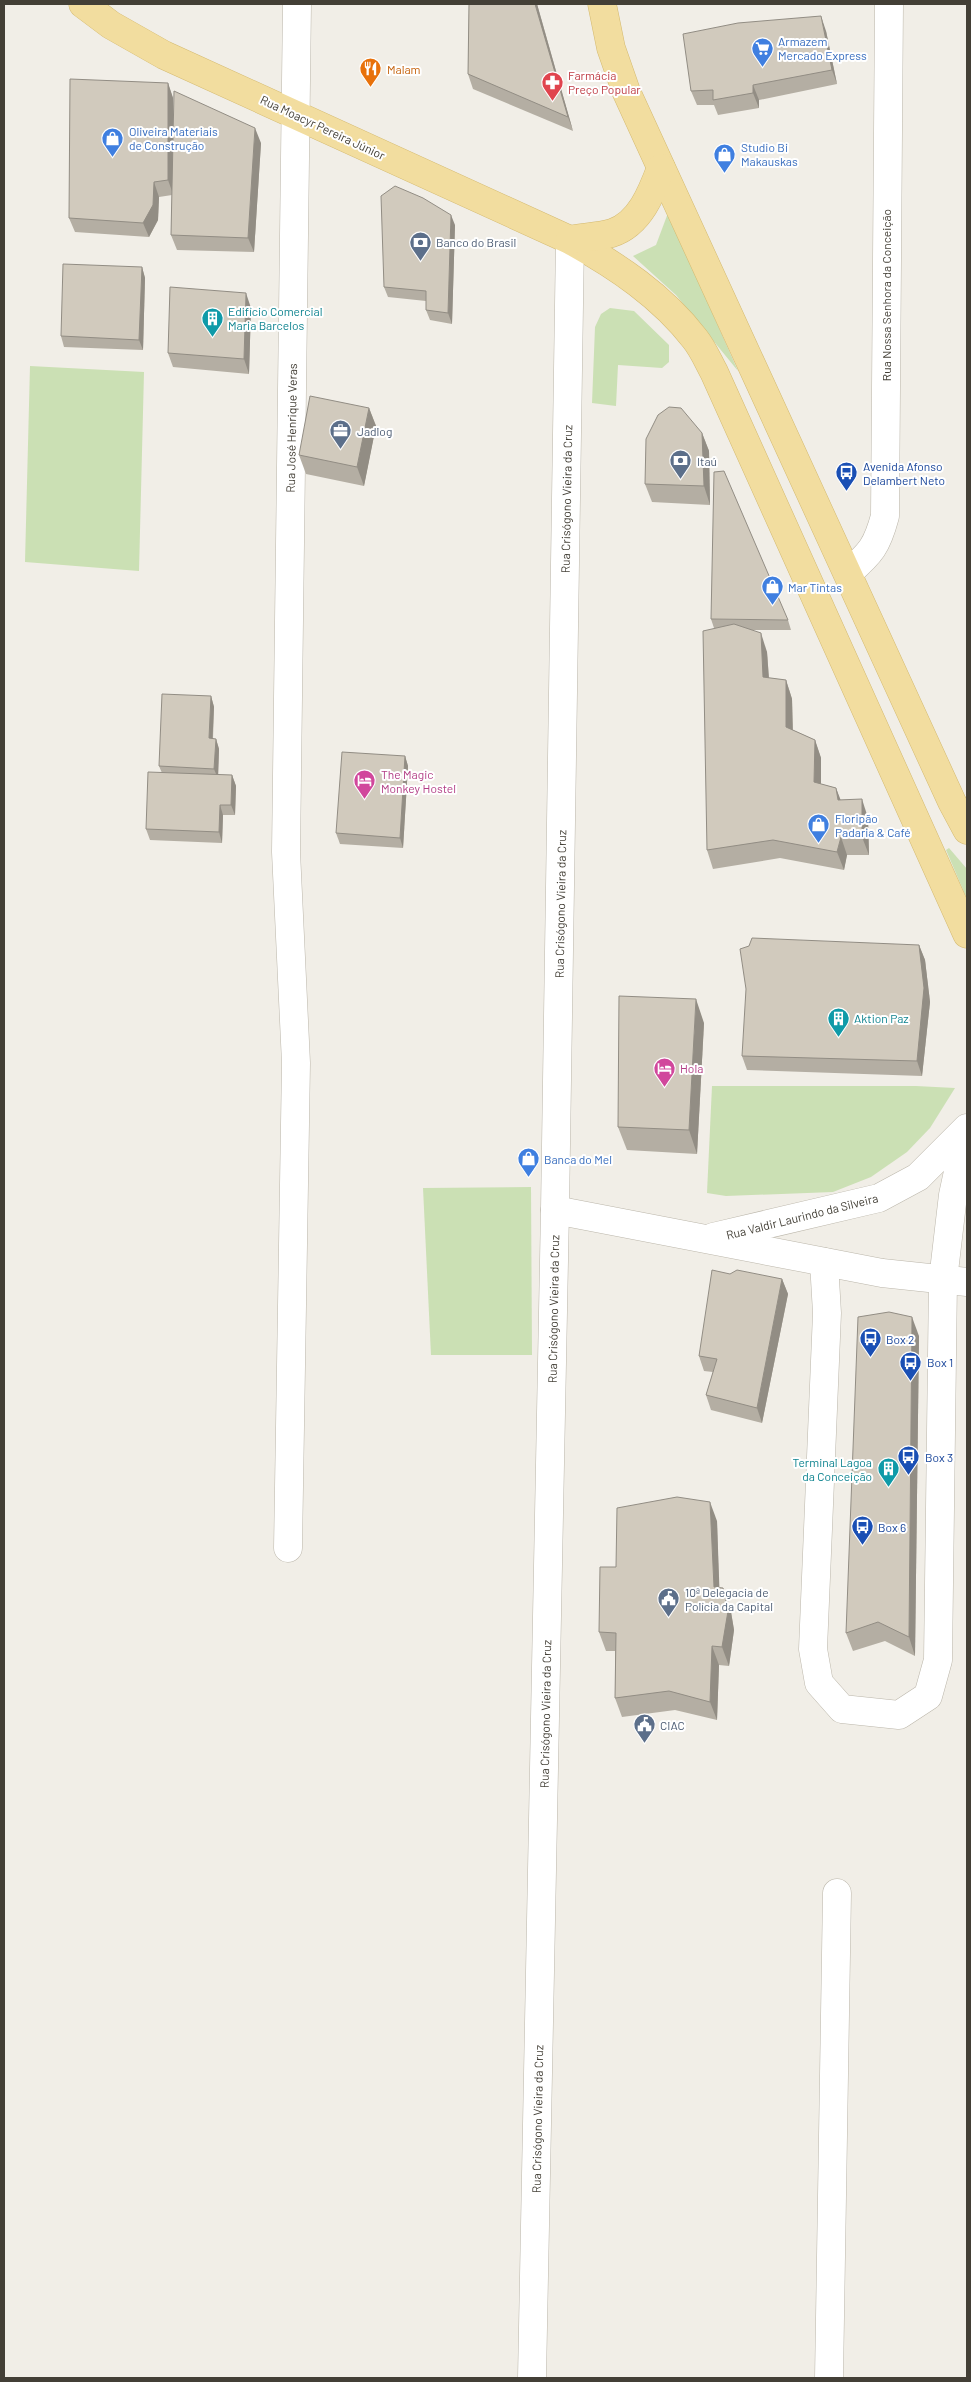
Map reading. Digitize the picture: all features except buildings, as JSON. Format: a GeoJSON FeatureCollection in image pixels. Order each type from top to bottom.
{"type":"FeatureCollection","features":[{"type":"Feature","properties":{"kind":"main road"},"geometry":{"type":"LineString","coordinates":[[602,4],[611,48],[626,91],[952,802],[967,830]]}},
{"type":"Feature","properties":{"kind":"main road","name":"Rua Moacyr Pereira Júnior"},"geometry":{"type":"LineString","coordinates":[[83,5],[136,40],[295,115],[570,240]]}},
{"type":"Feature","properties":{"kind":"main road"},"geometry":{"type":"LineString","coordinates":[[570,240],[613,233],[633,220],[650,197],[661,168]]}},
{"type":"Feature","properties":{"kind":"main road"},"geometry":{"type":"LineString","coordinates":[[570,240],[606,260],[630,277],[670,311],[696,340],[710,364],[967,934]]}},
{"type":"Feature","properties":{"kind":"street","name":"Rua José Henrique Veras"},"geometry":{"type":"LineString","coordinates":[[288,1548],[296,1063],[286,852],[297,4]]}},
{"type":"Feature","properties":{"kind":"street","name":"Rua Nossa Senhora da Conceição"},"geometry":{"type":"LineString","coordinates":[[848,573],[870,554],[880,534],[884,516],[889,4]]}},
{"type":"Feature","properties":{"kind":"street","name":"Rua Crisógono Vieira da Cruz"},"geometry":{"type":"LineString","coordinates":[[532,2378],[555,1210],[570,240]]}},
{"type":"Feature","properties":{"kind":"street","name":"Rua Valdir Laurindo da Silveira"},"geometry":{"type":"LineString","coordinates":[[702,1240],[879,1198],[918,1177],[967,1129]]}},
{"type":"Feature","properties":{"kind":"street"},"geometry":{"type":"LineString","coordinates":[[824,1262],[827,1313],[813,1649],[819,1683],[842,1709],[899,1715],[928,1696],[938,1660],[955,1281],[953,1195],[967,1129]]}},
{"type":"Feature","properties":{"kind":"street","name":"Rua Valdir Laurindo da Silveira"},"geometry":{"type":"LineString","coordinates":[[555,1210],[702,1240],[824,1262],[955,1281]]}},
{"type":"Feature","properties":{"kind":"street"},"geometry":{"type":"LineString","coordinates":[[829,2378],[837,1893]]}},
{"type":"Feature","properties":{"kind":"green space"},"geometry":{"type":"Polygon","coordinates":[[[668,213],[738,371],[676,295],[633,256],[656,245],[668,213]]]}},
{"type":"Feature","properties":{"kind":"green space"},"geometry":{"type":"Polygon","coordinates":[[[610,308],[634,311],[669,345],[669,362],[662,368],[618,365],[616,406],[592,403],[595,327],[601,314],[610,308]]]}},
{"type":"Feature","properties":{"kind":"green space"},"geometry":{"type":"Polygon","coordinates":[[[30,366],[144,372],[139,571],[25,562],[30,366]]]}},
{"type":"Feature","properties":{"kind":"green space"},"geometry":{"type":"Polygon","coordinates":[[[949,848],[967,869],[967,899],[946,850],[949,848]]]}},
{"type":"Feature","properties":{"kind":"green space"},"geometry":{"type":"Polygon","coordinates":[[[712,1086],[916,1086],[955,1088],[930,1128],[907,1152],[871,1177],[833,1192],[726,1196],[707,1193],[712,1086]]]}},
{"type":"Feature","properties":{"kind":"green space"},"geometry":{"type":"Polygon","coordinates":[[[531,1187],[532,1355],[431,1355],[423,1188],[531,1187]]]}},
{"type":"Feature","properties":{"kind":"place","name":"Armazem Mercado Express"},"geometry":{"type":"Point","coordinates":[762,67]}},
{"type":"Feature","properties":{"kind":"place","name":"Malam"},"geometry":{"type":"Point","coordinates":[371,88]}},
{"type":"Feature","properties":{"kind":"place","name":"Farmácia Preço Popular"},"geometry":{"type":"Point","coordinates":[552,101]}},
{"type":"Feature","properties":{"kind":"place","name":"Oliveira Materiais de Construção"},"geometry":{"type":"Point","coordinates":[113,157]}},
{"type":"Feature","properties":{"kind":"place","name":"Studio Bi Makauskas"},"geometry":{"type":"Point","coordinates":[725,173]}},
{"type":"Feature","properties":{"kind":"place","name":"Banco do Brasil"},"geometry":{"type":"Point","coordinates":[420,261]}},
{"type":"Feature","properties":{"kind":"place","name":"Edifício Comercial Maria Barcelos"},"geometry":{"type":"Point","coordinates":[212,337]}},
{"type":"Feature","properties":{"kind":"place","name":"Jadlog"},"geometry":{"type":"Point","coordinates":[341,450]}},
{"type":"Feature","properties":{"kind":"place","name":"Itaú"},"geometry":{"type":"Point","coordinates":[681,480]}},
{"type":"Feature","properties":{"kind":"place","name":"Avenida Afonso Delambert Neto"},"geometry":{"type":"Point","coordinates":[847,492]}},
{"type":"Feature","properties":{"kind":"place","name":"Mar Tintas"},"geometry":{"type":"Point","coordinates":[772,606]}},
{"type":"Feature","properties":{"kind":"place","name":"The Magic Monkey Hostel"},"geometry":{"type":"Point","coordinates":[365,800]}},
{"type":"Feature","properties":{"kind":"place","name":"Floripão Padaria & Café"},"geometry":{"type":"Point","coordinates":[819,844]}},
{"type":"Feature","properties":{"kind":"place","name":"Aktion Paz"},"geometry":{"type":"Point","coordinates":[838,1037]}},
{"type":"Feature","properties":{"kind":"place","name":"Hola"},"geometry":{"type":"Point","coordinates":[664,1087]}},
{"type":"Feature","properties":{"kind":"place","name":"Banca do Mel"},"geometry":{"type":"Point","coordinates":[528,1178]}},
{"type":"Feature","properties":{"kind":"place","name":"Box 2"},"geometry":{"type":"Point","coordinates":[870,1358]}},
{"type":"Feature","properties":{"kind":"place","name":"Box 1"},"geometry":{"type":"Point","coordinates":[911,1381]}},
{"type":"Feature","properties":{"kind":"place","name":"Box 3"},"geometry":{"type":"Point","coordinates":[909,1476]}},
{"type":"Feature","properties":{"kind":"place","name":"Terminal Lagoa da Conceição"},"geometry":{"type":"Point","coordinates":[888,1488]}},
{"type":"Feature","properties":{"kind":"place","name":"Box 6"},"geometry":{"type":"Point","coordinates":[862,1546]}},
{"type":"Feature","properties":{"kind":"place","name":"10ª Delegacia de Polícia da Capital"},"geometry":{"type":"Point","coordinates":[669,1618]}},
{"type":"Feature","properties":{"kind":"place","name":"CIAC"},"geometry":{"type":"Point","coordinates":[644,1744]}}]}
